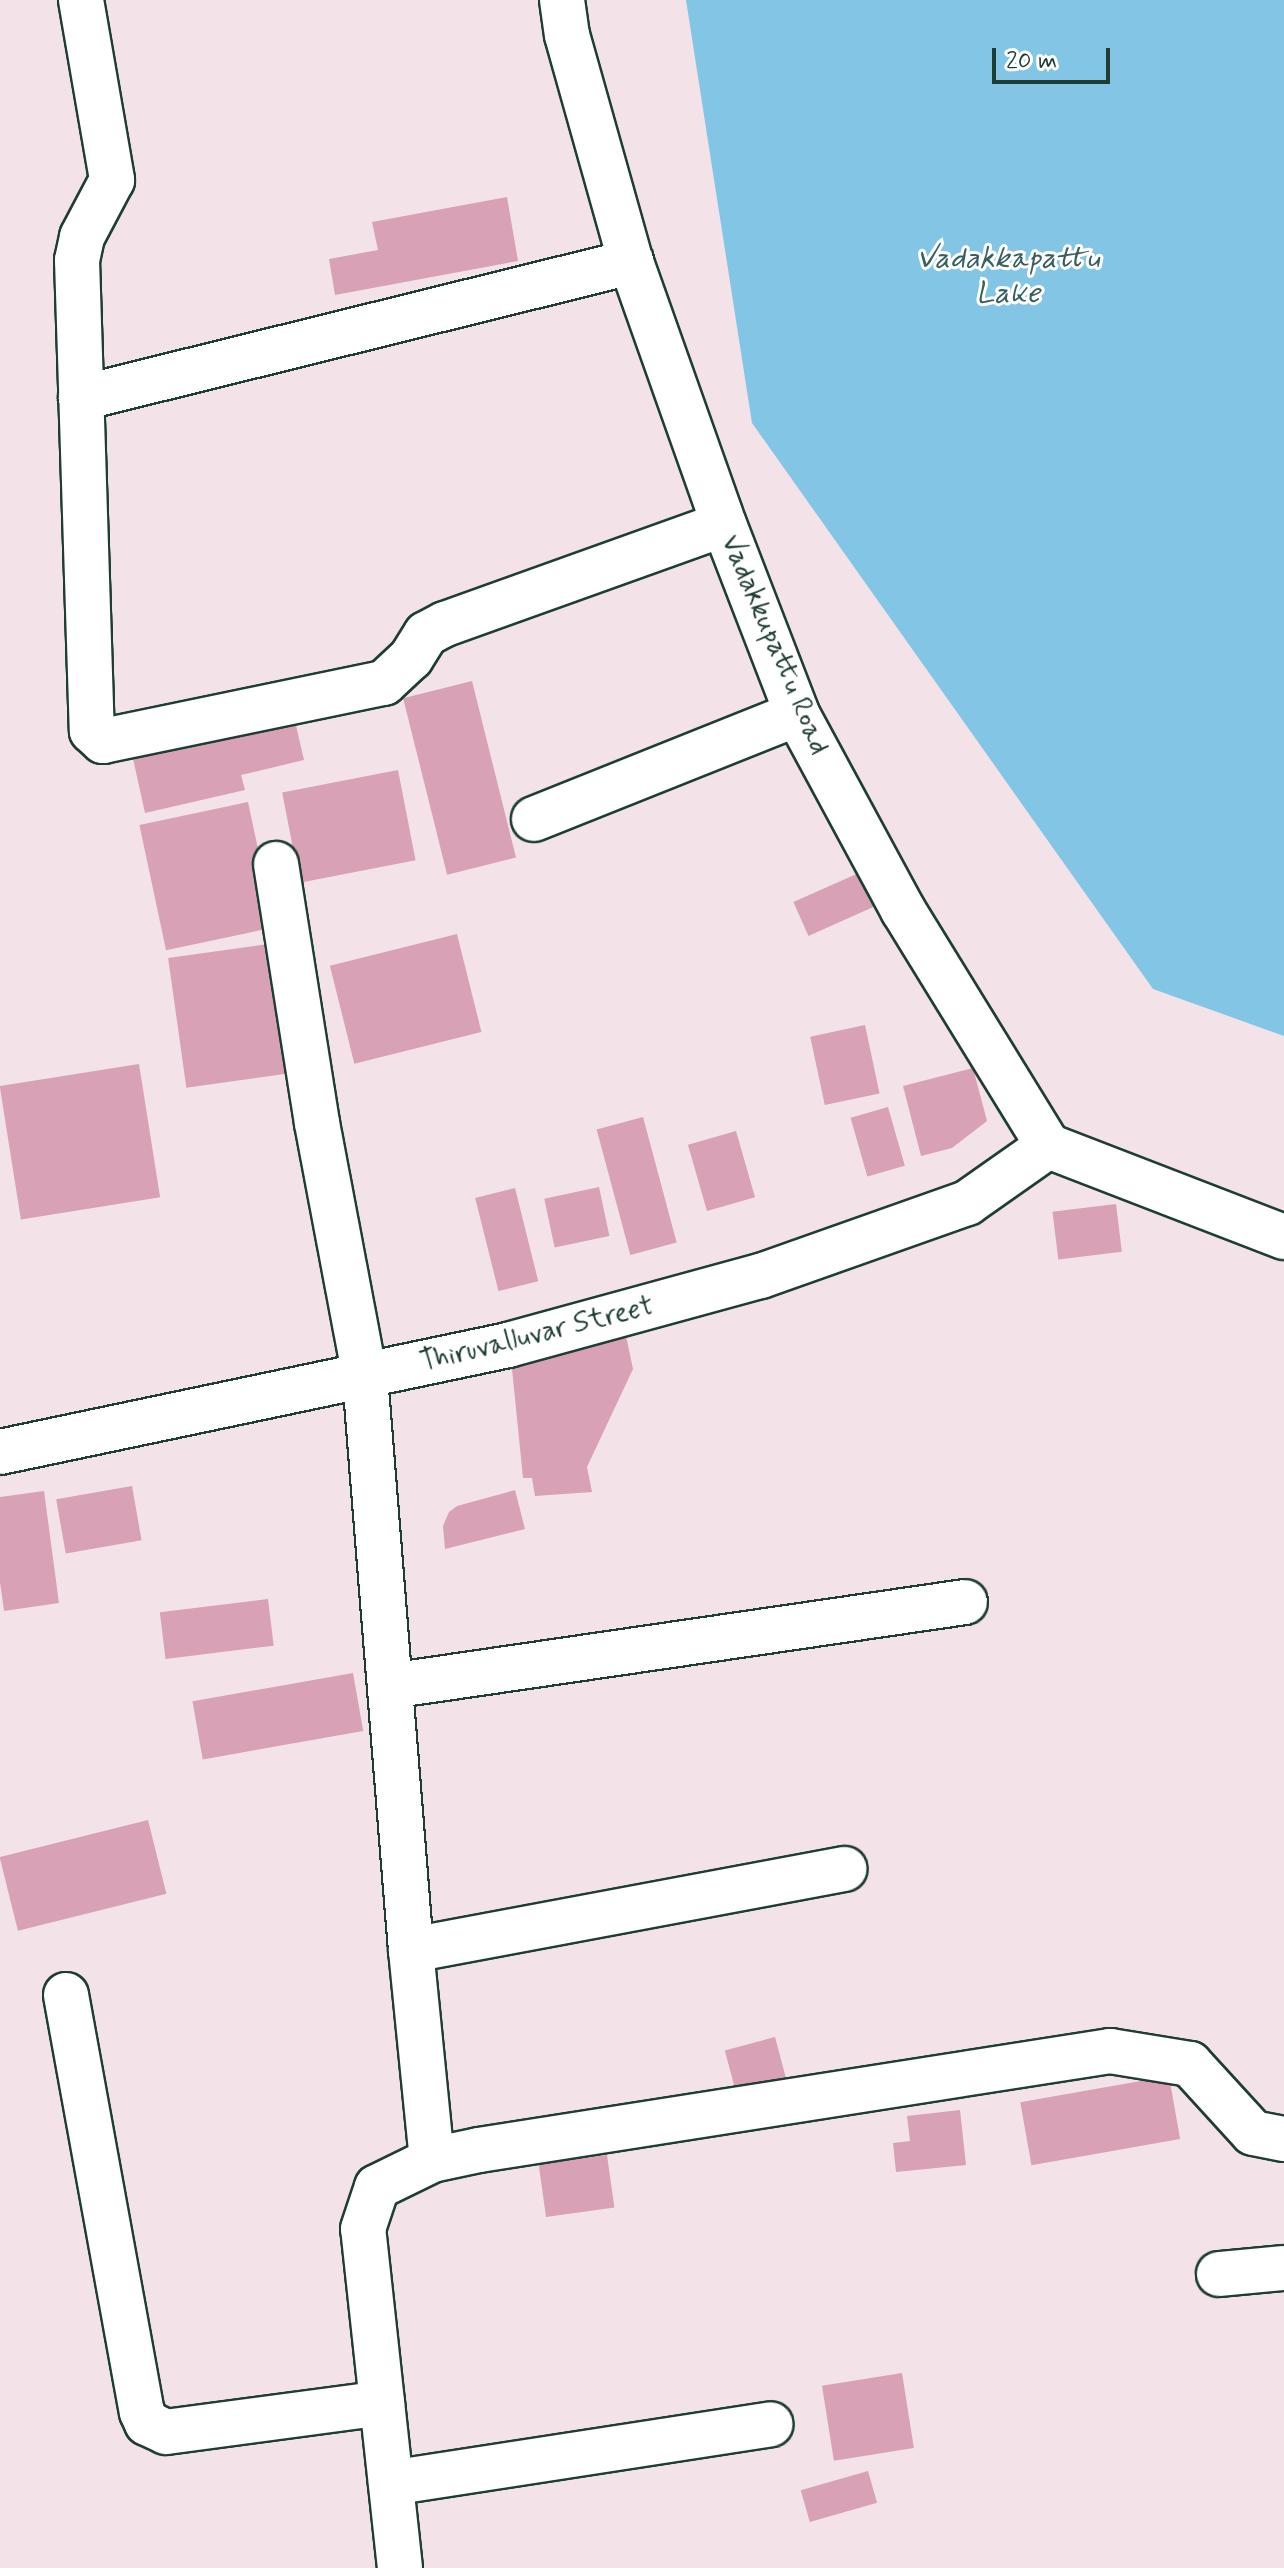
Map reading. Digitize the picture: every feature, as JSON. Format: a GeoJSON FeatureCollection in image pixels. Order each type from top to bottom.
{"type":"FeatureCollection","features":[{"type":"Feature","properties":{"kind":"street"},"geometry":{"type":"LineString","coordinates":[[81,0],[112,180],[82,237],[77,260],[92,731],[103,741],[384,683],[411,658],[426,634],[445,624],[724,524]]}},
{"type":"Feature","properties":{"kind":"street","name":"Vadakkupattu Road"},"geometry":{"type":"LineString","coordinates":[[562,0],[567,35],[631,262],[724,524],[797,714],[903,910],[1048,1146]]}},
{"type":"Feature","properties":{"kind":"street"},"geometry":{"type":"LineString","coordinates":[[81,398],[631,262]]}},
{"type":"Feature","properties":{"kind":"street"},"geometry":{"type":"LineString","coordinates":[[534,819],[797,714]]}},
{"type":"Feature","properties":{"kind":"street"},"geometry":{"type":"LineString","coordinates":[[276,864],[317,1123],[365,1377],[411,1950],[432,2160]]}},
{"type":"Feature","properties":{"kind":"street"},"geometry":{"type":"LineString","coordinates":[[1048,1146],[1284,1237]]}},
{"type":"Feature","properties":{"kind":"street","name":"Thiruvalluvar Street"},"geometry":{"type":"LineString","coordinates":[[0,1452],[508,1345],[761,1276],[967,1203],[1048,1146]]}},
{"type":"Feature","properties":{"kind":"street"},"geometry":{"type":"LineString","coordinates":[[390,1686],[965,1602]]}},
{"type":"Feature","properties":{"kind":"street"},"geometry":{"type":"LineString","coordinates":[[411,1950],[844,1869]]}},
{"type":"Feature","properties":{"kind":"street"},"geometry":{"type":"LineString","coordinates":[[66,1995],[147,2423],[166,2432],[382,2403]]}},
{"type":"Feature","properties":{"kind":"street"},"geometry":{"type":"LineString","coordinates":[[400,2568],[363,2229],[377,2187],[432,2160],[495,2147],[1110,2051],[1190,2064],[1253,2133],[1284,2139]]}},
{"type":"Feature","properties":{"kind":"street"},"geometry":{"type":"LineString","coordinates":[[1219,2274],[1284,2268]]}},
{"type":"Feature","properties":{"kind":"street"},"geometry":{"type":"LineString","coordinates":[[391,2483],[770,2424]]}},
{"type":"Feature","properties":{"kind":"water","name":"Vadakkapattu Lake"},"geometry":{"type":"Polygon","coordinates":[[[686,0],[1284,0],[1284,1036],[1153,989],[752,423],[686,0]]]}},
{"type":"Feature","properties":{"kind":"building"},"geometry":{"type":"Polygon","coordinates":[[[507,197],[518,261],[335,295],[329,259],[378,250],[372,222],[507,197]]]}},
{"type":"Feature","properties":{"kind":"building"},"geometry":{"type":"Polygon","coordinates":[[[472,681],[516,858],[447,875],[403,698],[472,681]]]}},
{"type":"Feature","properties":{"kind":"building"},"geometry":{"type":"Polygon","coordinates":[[[294,717],[304,760],[241,775],[245,790],[145,813],[132,754],[294,717]]]}},
{"type":"Feature","properties":{"kind":"building"},"geometry":{"type":"Polygon","coordinates":[[[398,770],[416,860],[300,883],[282,793],[398,770]]]}},
{"type":"Feature","properties":{"kind":"building"},"geometry":{"type":"Polygon","coordinates":[[[248,802],[275,927],[166,950],[139,825],[248,802]]]}},
{"type":"Feature","properties":{"kind":"building"},"geometry":{"type":"Polygon","coordinates":[[[861,872],[876,906],[808,936],[793,902],[861,872]]]}},
{"type":"Feature","properties":{"kind":"building"},"geometry":{"type":"Polygon","coordinates":[[[457,934],[481,1032],[354,1064],[330,966],[457,934]]]}},
{"type":"Feature","properties":{"kind":"building"},"geometry":{"type":"Polygon","coordinates":[[[282,942],[300,1072],[186,1088],[168,958],[282,942]]]}},
{"type":"Feature","properties":{"kind":"building"},"geometry":{"type":"Polygon","coordinates":[[[865,1025],[880,1093],[825,1105],[810,1037],[865,1025]]]}},
{"type":"Feature","properties":{"kind":"building"},"geometry":{"type":"Polygon","coordinates":[[[139,1064],[160,1197],[21,1219],[0,1086],[139,1064]]]}},
{"type":"Feature","properties":{"kind":"building"},"geometry":{"type":"Polygon","coordinates":[[[973,1068],[987,1121],[952,1148],[921,1156],[903,1086],[973,1068]]]}},
{"type":"Feature","properties":{"kind":"building"},"geometry":{"type":"Polygon","coordinates":[[[888,1107],[905,1166],[867,1176],[851,1118],[888,1107]]]}},
{"type":"Feature","properties":{"kind":"building"},"geometry":{"type":"Polygon","coordinates":[[[643,1117],[677,1243],[630,1255],[597,1129],[643,1117]]]}},
{"type":"Feature","properties":{"kind":"building"},"geometry":{"type":"Polygon","coordinates":[[[736,1131],[755,1197],[707,1211],[688,1145],[736,1131]]]}},
{"type":"Feature","properties":{"kind":"building"},"geometry":{"type":"Polygon","coordinates":[[[599,1187],[609,1236],[555,1248],[544,1199],[599,1187]]]}},
{"type":"Feature","properties":{"kind":"building"},"geometry":{"type":"Polygon","coordinates":[[[515,1188],[538,1281],[498,1291],[475,1198],[515,1188]]]}},
{"type":"Feature","properties":{"kind":"building"},"geometry":{"type":"Polygon","coordinates":[[[1116,1204],[1122,1252],[1058,1259],[1052,1212],[1116,1204]]]}},
{"type":"Feature","properties":{"kind":"building"},"geometry":{"type":"Polygon","coordinates":[[[626,1336],[633,1369],[587,1467],[592,1492],[535,1496],[532,1478],[523,1478],[512,1369],[626,1336]]]}},
{"type":"Feature","properties":{"kind":"building"},"geometry":{"type":"Polygon","coordinates":[[[132,1486],[142,1540],[66,1554],[56,1499],[132,1486]]]}},
{"type":"Feature","properties":{"kind":"building"},"geometry":{"type":"Polygon","coordinates":[[[515,1490],[525,1529],[445,1549],[443,1526],[449,1512],[457,1506],[515,1490]]]}},
{"type":"Feature","properties":{"kind":"building"},"geometry":{"type":"Polygon","coordinates":[[[44,1491],[59,1603],[4,1611],[0,1582],[0,1497],[44,1491]]]}},
{"type":"Feature","properties":{"kind":"building"},"geometry":{"type":"Polygon","coordinates":[[[268,1599],[274,1646],[166,1659],[160,1612],[268,1599]]]}},
{"type":"Feature","properties":{"kind":"building"},"geometry":{"type":"Polygon","coordinates":[[[353,1673],[363,1731],[203,1759],[192,1701],[353,1673]]]}},
{"type":"Feature","properties":{"kind":"building"},"geometry":{"type":"Polygon","coordinates":[[[148,1820],[166,1894],[18,1931],[0,1857],[148,1820]]]}},
{"type":"Feature","properties":{"kind":"building"},"geometry":{"type":"Polygon","coordinates":[[[775,2037],[787,2082],[737,2096],[725,2050],[775,2037]]]}},
{"type":"Feature","properties":{"kind":"building"},"geometry":{"type":"Polygon","coordinates":[[[1169,2076],[1180,2139],[1031,2165],[1020,2102],[1169,2076]]]}},
{"type":"Feature","properties":{"kind":"building"},"geometry":{"type":"Polygon","coordinates":[[[960,2110],[966,2165],[896,2172],[893,2143],[910,2141],[907,2116],[960,2110]]]}},
{"type":"Feature","properties":{"kind":"building"},"geometry":{"type":"Polygon","coordinates":[[[607,2155],[614,2207],[546,2217],[539,2165],[607,2155]]]}},
{"type":"Feature","properties":{"kind":"building"},"geometry":{"type":"Polygon","coordinates":[[[902,2373],[914,2448],[834,2461],[822,2386],[902,2373]]]}},
{"type":"Feature","properties":{"kind":"building"},"geometry":{"type":"Polygon","coordinates":[[[868,2471],[877,2503],[810,2522],[801,2490],[868,2471]]]}}]}
